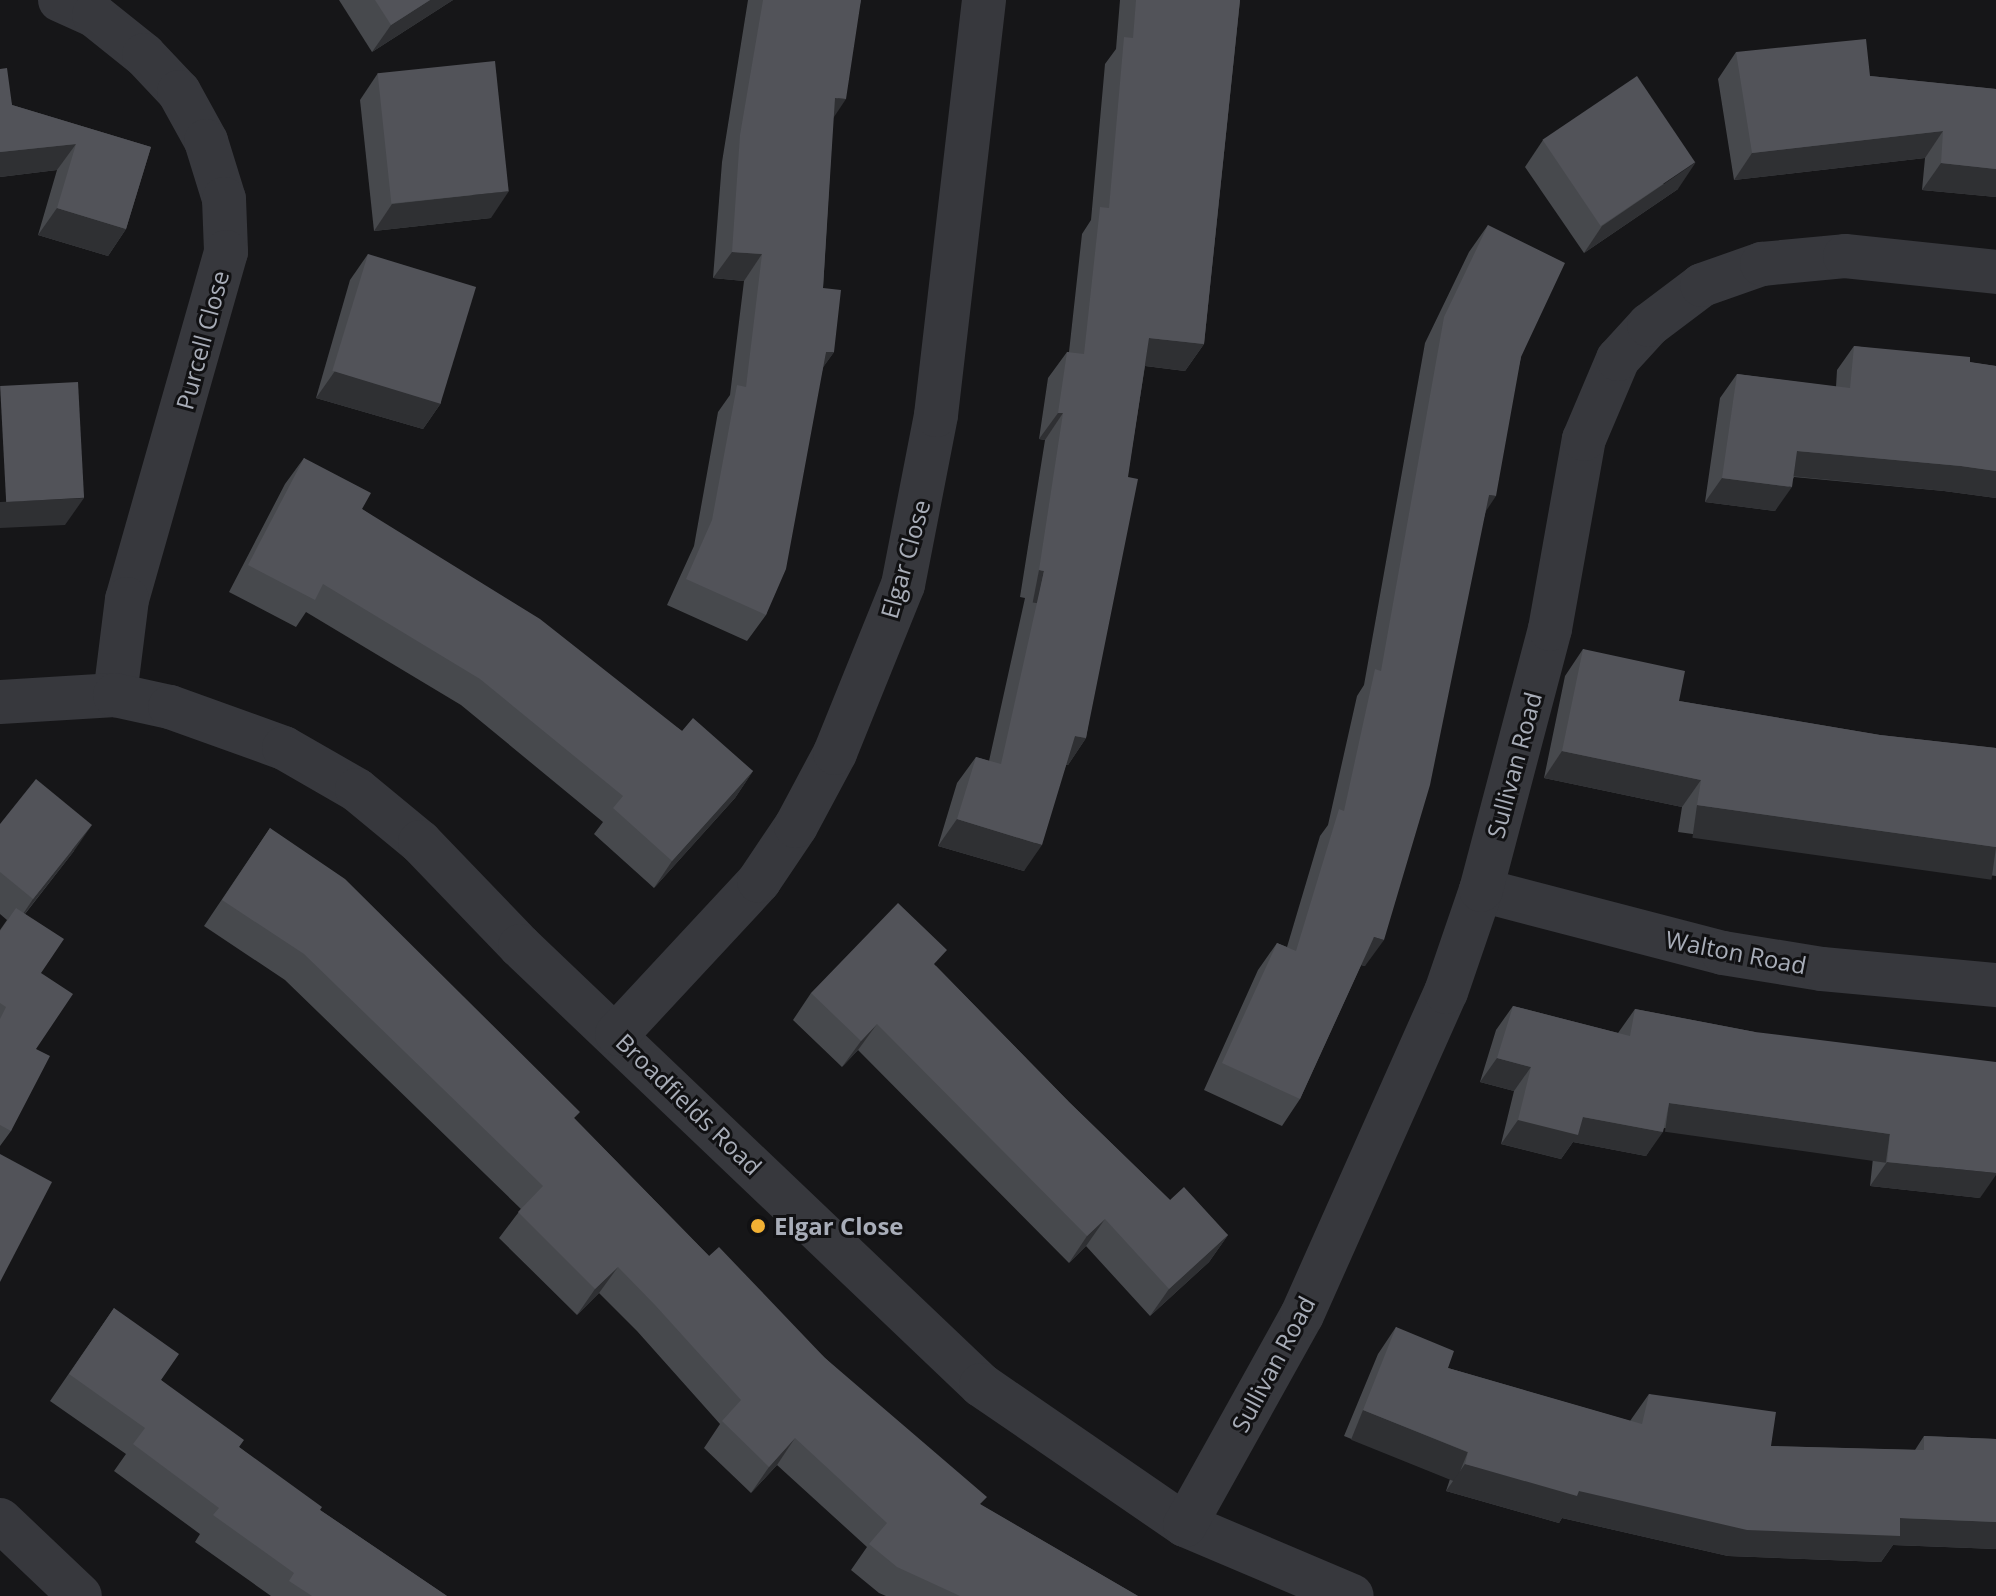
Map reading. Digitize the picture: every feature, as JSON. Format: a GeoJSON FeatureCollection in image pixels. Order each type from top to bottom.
{"type":"FeatureCollection","features":[{"type":"Feature","properties":{"kind":"street","name":"Purcell Close"},"geometry":{"type":"LineString","coordinates":[[60,0],[94,15],[144,55],[179,92],[206,141],[224,199],[226,252],[218,291],[127,599],[115,695]]}},
{"type":"Feature","properties":{"kind":"street","name":"Elgar Close"},"geometry":{"type":"LineString","coordinates":[[617,1034],[759,881],[796,826],[835,753],[903,585],[936,415],[984,0]]}},
{"type":"Feature","properties":{"kind":"street","name":"Sullivan Road"},"geometry":{"type":"LineString","coordinates":[[1185,1525],[1302,1315],[1446,992],[1481,890],[1550,629],[1584,439],[1618,359],[1649,325],[1702,285],[1762,264],[1845,256],[1996,272]]}},
{"type":"Feature","properties":{"kind":"street","name":"Broadfields Road"},"geometry":{"type":"LineString","coordinates":[[0,702],[115,695],[229,726],[284,748],[357,790],[420,842],[520,946],[617,1034],[981,1385],[1185,1525],[1352,1596]]}},
{"type":"Feature","properties":{"kind":"street","name":"Walton Road"},"geometry":{"type":"LineString","coordinates":[[1481,890],[1723,953],[1822,969],[1996,985]]}},
{"type":"Feature","properties":{"kind":"street"},"geometry":{"type":"LineString","coordinates":[[0,1520],[80,1596]]}},
{"type":"Feature","properties":{"kind":"building"},"geometry":{"type":"Polygon","coordinates":[[[375,0],[430,0],[391,25],[375,0]]]}},
{"type":"Feature","properties":{"kind":"building"},"geometry":{"type":"Polygon","coordinates":[[[763,0],[861,0],[846,99],[835,98],[823,288],[841,290],[834,352],[826,352],[786,569],[766,615],[686,579],[712,520],[737,385],[746,387],[762,254],[732,252],[740,135],[763,0]]]}},
{"type":"Feature","properties":{"kind":"building"},"geometry":{"type":"Polygon","coordinates":[[[1136,0],[1240,0],[1204,344],[1149,338],[1128,477],[1138,479],[1086,738],[1075,736],[1042,845],[957,819],[976,757],[1001,764],[1044,571],[1039,570],[1063,413],[1058,413],[1067,352],[1084,354],[1100,207],[1109,208],[1124,37],[1133,38],[1136,0]]]}},
{"type":"Feature","properties":{"kind":"building"},"geometry":{"type":"Polygon","coordinates":[[[1866,39],[1870,76],[1996,89],[1996,169],[1941,163],[1943,131],[1752,153],[1736,52],[1866,39]]]}},
{"type":"Feature","properties":{"kind":"building"},"geometry":{"type":"Polygon","coordinates":[[[495,61],[509,191],[391,204],[378,73],[495,61]]]}},
{"type":"Feature","properties":{"kind":"building"},"geometry":{"type":"Polygon","coordinates":[[[7,68],[12,105],[151,147],[126,229],[57,208],[76,144],[0,152],[0,69],[7,68]]]}},
{"type":"Feature","properties":{"kind":"building"},"geometry":{"type":"Polygon","coordinates":[[[1637,76],[1695,162],[1601,226],[1542,140],[1637,76]]]}},
{"type":"Feature","properties":{"kind":"building"},"geometry":{"type":"Polygon","coordinates":[[[1488,225],[1565,263],[1521,357],[1496,496],[1489,495],[1430,785],[1384,940],[1374,937],[1300,1099],[1222,1063],[1277,943],[1296,951],[1339,809],[1344,811],[1375,669],[1381,671],[1444,317],[1488,225]]]}},
{"type":"Feature","properties":{"kind":"building"},"geometry":{"type":"Polygon","coordinates":[[[368,254],[476,287],[440,404],[332,371],[368,254]]]}},
{"type":"Feature","properties":{"kind":"building"},"geometry":{"type":"Polygon","coordinates":[[[1854,346],[1970,357],[1970,362],[1996,366],[1996,471],[1797,451],[1792,487],[1722,478],[1737,374],[1850,388],[1854,346]]]}},
{"type":"Feature","properties":{"kind":"building"},"geometry":{"type":"Polygon","coordinates":[[[78,382],[84,498],[6,502],[0,386],[78,382]]]}},
{"type":"Feature","properties":{"kind":"building"},"geometry":{"type":"Polygon","coordinates":[[[304,458],[371,493],[362,509],[540,619],[682,731],[693,718],[753,771],[672,861],[613,808],[623,796],[480,679],[323,584],[315,600],[248,565],[304,458]]]}},
{"type":"Feature","properties":{"kind":"building"},"geometry":{"type":"Polygon","coordinates":[[[1583,649],[1685,671],[1679,701],[1880,735],[1996,748],[1996,847],[1697,805],[1701,780],[1562,751],[1583,649]]]}},
{"type":"Feature","properties":{"kind":"building"},"geometry":{"type":"Polygon","coordinates":[[[36,779],[92,825],[33,899],[0,872],[0,824],[36,779]]]}},
{"type":"Feature","properties":{"kind":"building"},"geometry":{"type":"Polygon","coordinates":[[[270,828],[345,879],[580,1112],[574,1118],[709,1256],[719,1247],[825,1358],[987,1497],[980,1504],[1138,1596],[960,1596],[897,1567],[869,1544],[887,1523],[795,1438],[769,1467],[722,1421],[741,1400],[618,1267],[595,1289],[518,1212],[543,1186],[304,954],[222,900],[270,828]]]}},
{"type":"Feature","properties":{"kind":"building"},"geometry":{"type":"Polygon","coordinates":[[[898,903],[947,950],[934,964],[1069,1102],[1170,1200],[1184,1187],[1228,1235],[1169,1289],[1105,1219],[1087,1236],[877,1024],[861,1041],[811,993],[898,903]]]}},
{"type":"Feature","properties":{"kind":"building"},"geometry":{"type":"Polygon","coordinates":[[[16,908],[64,939],[41,973],[73,994],[36,1049],[50,1056],[11,1131],[0,1125],[0,1019],[6,1007],[0,1003],[0,931],[16,908]]]}},
{"type":"Feature","properties":{"kind":"building"},"geometry":{"type":"Polygon","coordinates":[[[1513,1006],[1630,1036],[1635,1009],[1755,1032],[1996,1062],[1996,1173],[1887,1162],[1890,1134],[1669,1103],[1663,1132],[1583,1117],[1578,1135],[1518,1120],[1531,1067],[1497,1058],[1513,1006]]]}},
{"type":"Feature","properties":{"kind":"building"},"geometry":{"type":"Polygon","coordinates":[[[0,1154],[52,1182],[0,1282],[0,1154]]]}},
{"type":"Feature","properties":{"kind":"building"},"geometry":{"type":"Polygon","coordinates":[[[114,1308],[179,1354],[161,1380],[244,1440],[239,1447],[322,1507],[320,1510],[447,1596],[312,1596],[289,1581],[294,1573],[213,1515],[219,1508],[133,1444],[145,1428],[69,1374],[114,1308]]]}},
{"type":"Feature","properties":{"kind":"building"},"geometry":{"type":"Polygon","coordinates":[[[1396,1327],[1454,1351],[1448,1368],[1642,1424],[1649,1394],[1776,1412],[1771,1446],[1924,1450],[1924,1436],[1996,1439],[1996,1522],[1900,1518],[1900,1536],[1747,1530],[1579,1491],[1577,1496],[1465,1464],[1468,1452],[1363,1410],[1396,1327]]]}},
{"type":"Feature","properties":{"kind":"place","name":"Elgar Close"},"geometry":{"type":"Point","coordinates":[758,1226]}}]}
